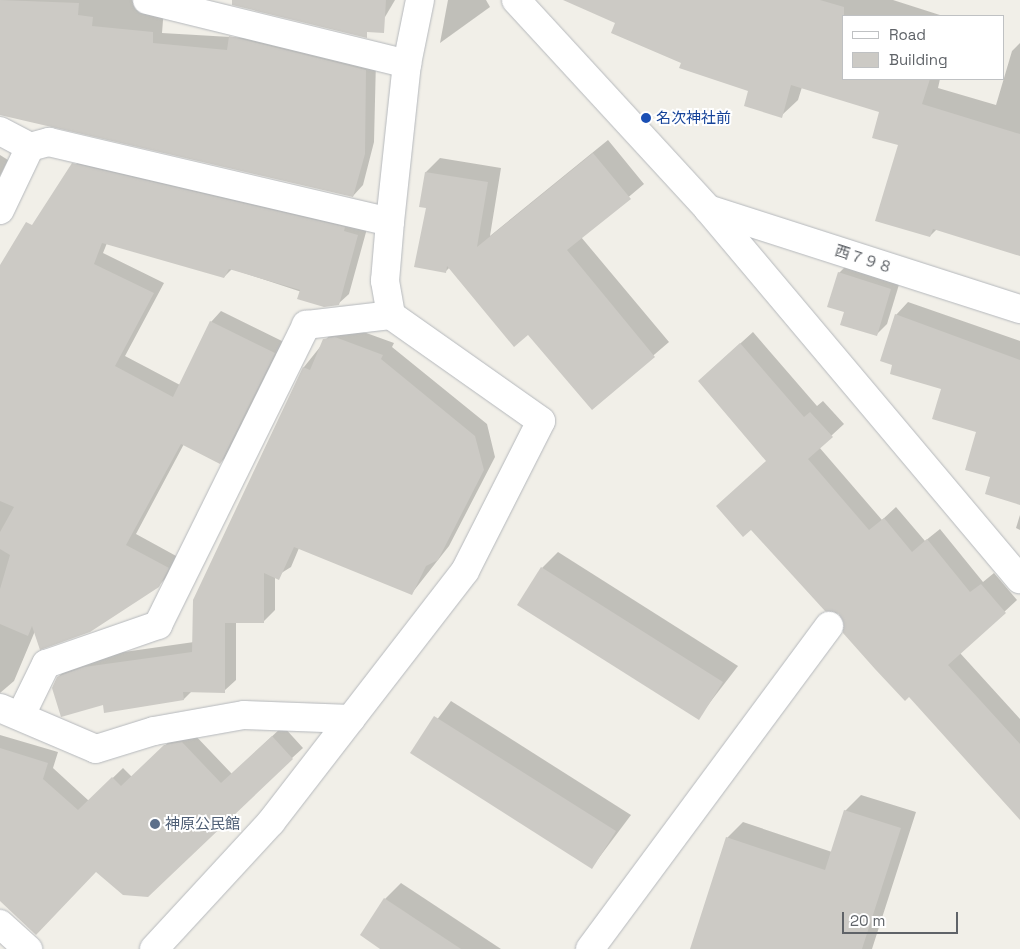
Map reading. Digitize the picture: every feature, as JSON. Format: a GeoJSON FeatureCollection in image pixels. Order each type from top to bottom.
{"type":"FeatureCollection","features":[{"type":"Feature","properties":{"kind":"street"},"geometry":{"type":"LineString","coordinates":[[147,0],[407,64]]}},
{"type":"Feature","properties":{"kind":"street"},"geometry":{"type":"LineString","coordinates":[[391,315],[384,281],[407,64],[420,0]]}},
{"type":"Feature","properties":{"kind":"street"},"geometry":{"type":"LineString","coordinates":[[516,0],[708,208],[1020,579]]}},
{"type":"Feature","properties":{"kind":"street"},"geometry":{"type":"LineString","coordinates":[[0,132],[30,147],[49,142],[390,222]]}},
{"type":"Feature","properties":{"kind":"street"},"geometry":{"type":"LineString","coordinates":[[0,210],[30,147]]}},
{"type":"Feature","properties":{"kind":"street","name":"西７９８"},"geometry":{"type":"LineString","coordinates":[[708,208],[1020,309]]}},
{"type":"Feature","properties":{"kind":"street"},"geometry":{"type":"LineString","coordinates":[[154,949],[271,822],[466,571],[541,421],[391,315],[306,325],[158,625],[46,664],[10,711],[96,749],[154,731],[244,715],[351,719]]}},
{"type":"Feature","properties":{"kind":"street"},"geometry":{"type":"LineString","coordinates":[[590,949],[829,626]]}},
{"type":"Feature","properties":{"kind":"street"},"geometry":{"type":"LineString","coordinates":[[0,924],[28,949]]}},
{"type":"Feature","properties":{"kind":"building"},"geometry":{"type":"Polygon","coordinates":[[[0,0],[79,3],[78,15],[93,17],[92,26],[153,32],[153,43],[227,50],[229,36],[366,70],[365,154],[353,197],[0,115],[0,0]]]}},
{"type":"Feature","properties":{"kind":"building"},"geometry":{"type":"Polygon","coordinates":[[[232,0],[386,0],[384,33],[367,32],[367,38],[232,5],[232,0]]]}},
{"type":"Feature","properties":{"kind":"building"},"geometry":{"type":"Polygon","coordinates":[[[563,0],[820,0],[844,7],[844,15],[842,15],[842,80],[930,80],[922,104],[1020,134],[1020,256],[933,229],[930,237],[875,221],[898,145],[872,138],[879,112],[791,85],[782,118],[744,106],[748,91],[679,68],[681,63],[611,33],[615,23],[563,0]]]}},
{"type":"Feature","properties":{"kind":"building"},"geometry":{"type":"Polygon","coordinates":[[[593,153],[631,199],[567,250],[655,357],[592,410],[528,335],[514,347],[447,266],[446,273],[414,267],[426,208],[419,207],[425,172],[488,182],[477,247],[593,153]]]}},
{"type":"Feature","properties":{"kind":"building"},"geometry":{"type":"Polygon","coordinates":[[[72,163],[345,227],[344,231],[358,235],[339,305],[324,307],[297,299],[300,290],[229,269],[224,278],[102,243],[94,264],[154,293],[115,366],[173,397],[210,321],[275,353],[220,464],[181,444],[126,545],[169,568],[159,587],[90,632],[40,650],[32,626],[28,636],[0,624],[0,589],[10,555],[0,549],[0,532],[14,507],[0,501],[0,265],[26,222],[32,225],[72,163]]]}},
{"type":"Feature","properties":{"kind":"building"},"geometry":{"type":"Polygon","coordinates":[[[838,272],[891,289],[877,336],[840,325],[844,312],[827,307],[838,272]]]}},
{"type":"Feature","properties":{"kind":"building"},"geometry":{"type":"Polygon","coordinates":[[[895,314],[1020,360],[1020,505],[985,494],[990,477],[965,470],[976,432],[932,419],[941,389],[890,374],[892,365],[880,361],[895,314]]]}},
{"type":"Feature","properties":{"kind":"building"},"geometry":{"type":"Polygon","coordinates":[[[335,337],[383,355],[381,359],[475,436],[484,470],[438,560],[426,566],[412,595],[294,547],[279,580],[264,573],[264,623],[225,623],[225,693],[183,692],[184,700],[104,713],[103,705],[61,717],[52,688],[57,677],[84,667],[192,652],[193,600],[303,367],[310,370],[323,339],[335,337]]]}},
{"type":"Feature","properties":{"kind":"building"},"geometry":{"type":"Polygon","coordinates":[[[740,343],[804,417],[810,412],[833,437],[808,459],[869,530],[884,518],[912,552],[927,539],[970,592],[981,584],[1006,613],[948,665],[1020,744],[1020,820],[909,697],[905,701],[843,633],[839,614],[825,611],[751,530],[743,537],[716,506],[766,461],[698,381],[740,343]]]}},
{"type":"Feature","properties":{"kind":"building"},"geometry":{"type":"Polygon","coordinates":[[[541,567],[723,682],[699,720],[517,605],[541,567]]]}},
{"type":"Feature","properties":{"kind":"building"},"geometry":{"type":"Polygon","coordinates":[[[434,716],[616,831],[592,869],[410,753],[434,716]]]}},
{"type":"Feature","properties":{"kind":"building"},"geometry":{"type":"Polygon","coordinates":[[[272,736],[293,759],[148,897],[123,895],[96,872],[36,935],[0,901],[0,748],[48,763],[43,779],[78,810],[112,777],[121,786],[164,745],[182,742],[221,783],[272,736]]]}},
{"type":"Feature","properties":{"kind":"building"},"geometry":{"type":"Polygon","coordinates":[[[844,810],[901,828],[862,949],[690,949],[726,837],[825,870],[844,810]]]}},
{"type":"Feature","properties":{"kind":"building"},"geometry":{"type":"Polygon","coordinates":[[[384,898],[461,949],[380,949],[360,935],[384,898]]]}},
{"type":"Feature","properties":{"kind":"place","name":"名次神社前"},"geometry":{"type":"Point","coordinates":[646,118]}},
{"type":"Feature","properties":{"kind":"place","name":"神原公民館"},"geometry":{"type":"Point","coordinates":[155,824]}}]}
